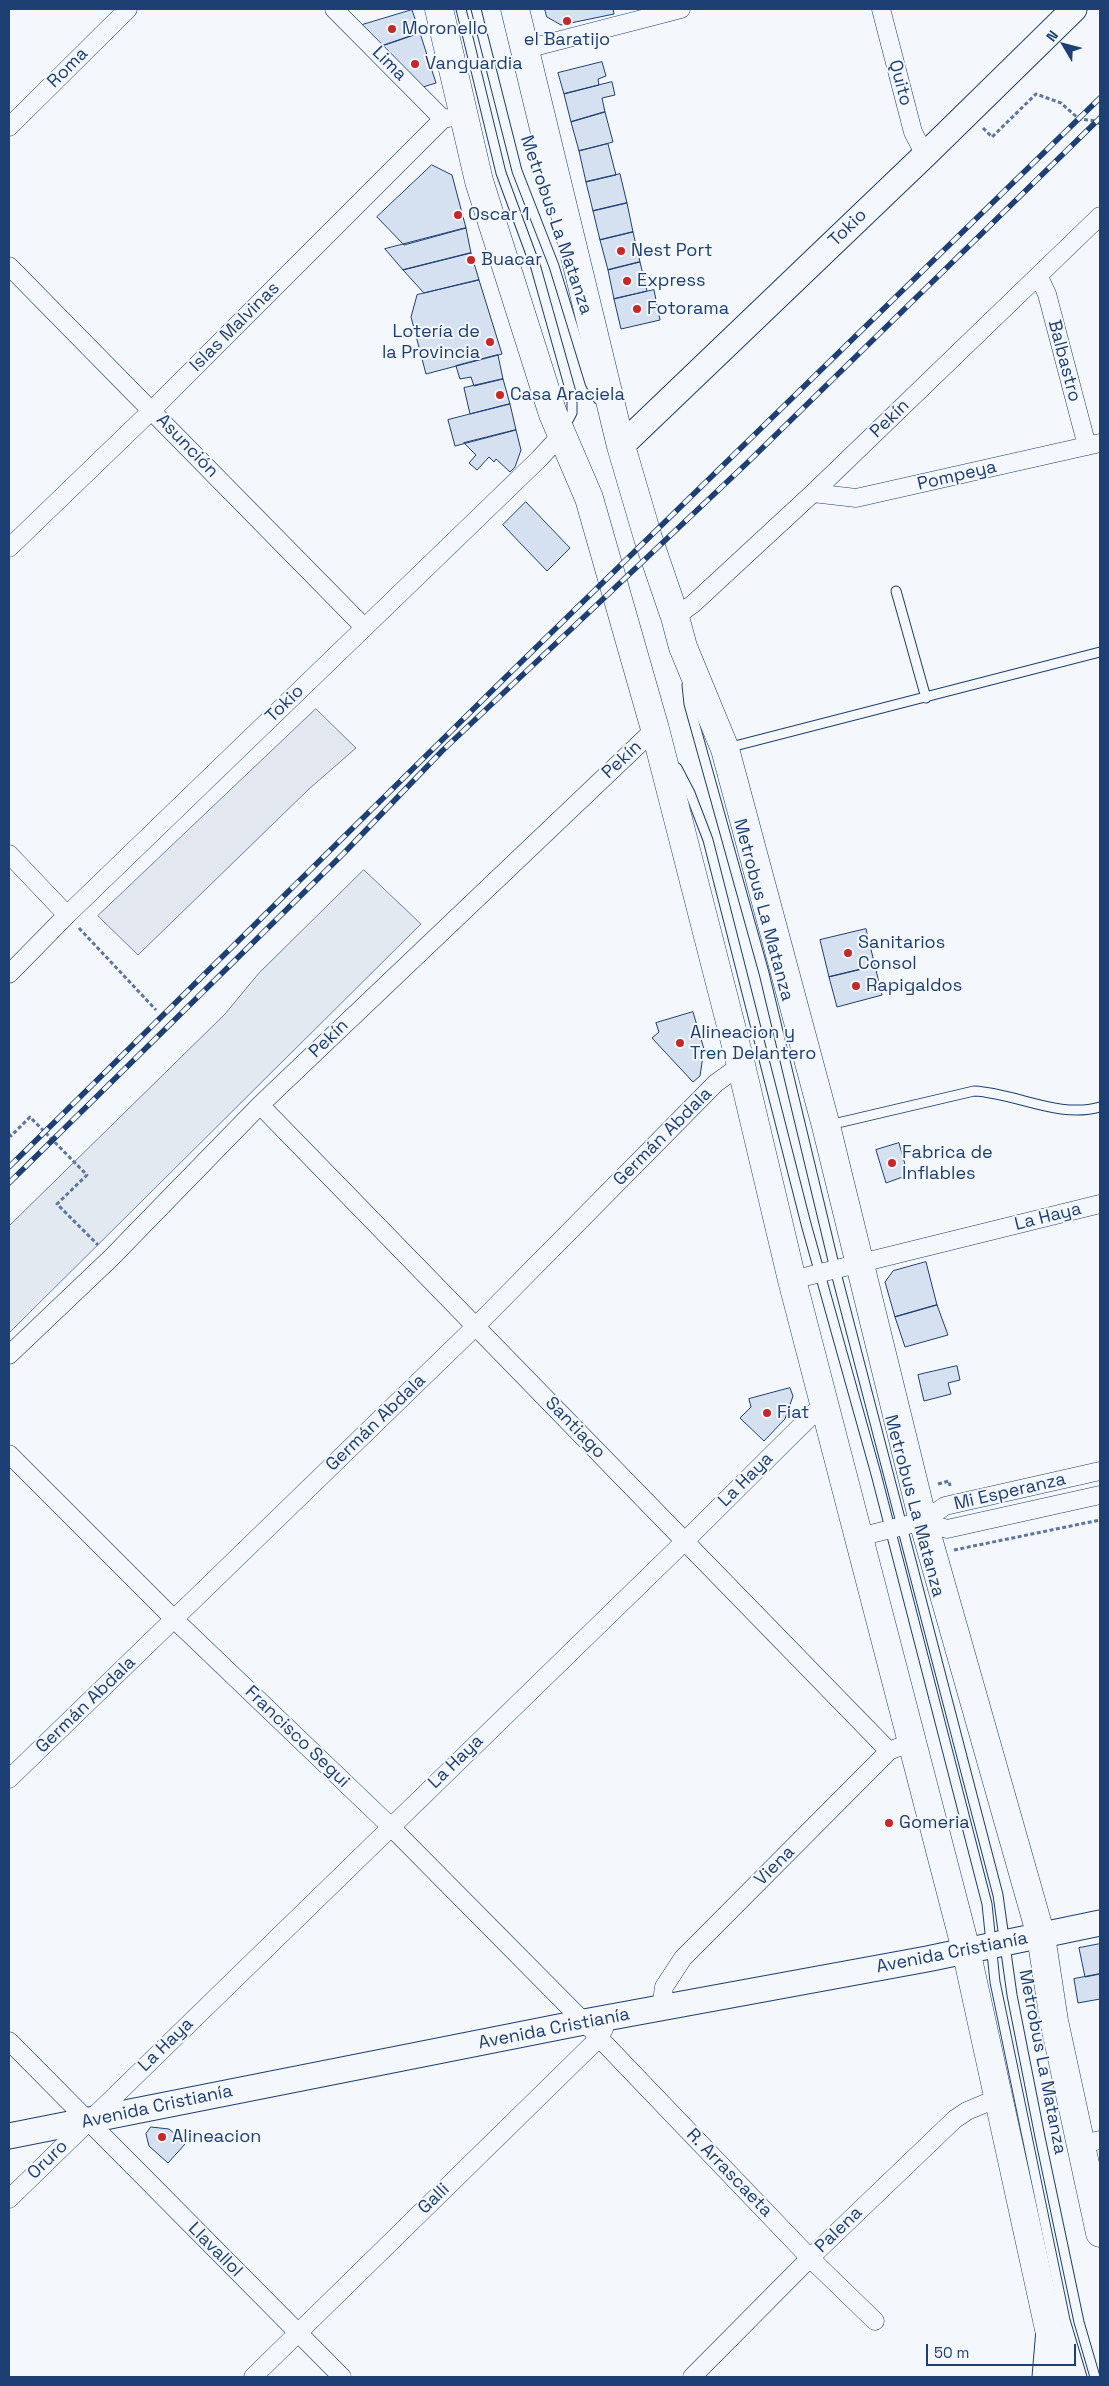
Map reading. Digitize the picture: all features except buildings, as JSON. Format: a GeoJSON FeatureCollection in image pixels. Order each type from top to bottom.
{"type":"FeatureCollection","features":[{"type":"Feature","properties":{"kind":"highway"},"geometry":{"type":"LineString","coordinates":[[439,9],[454,117],[479,181],[548,397],[589,498],[655,729],[792,1280],[859,1537],[901,1746],[986,1946],[998,2098],[1049,2329],[1064,2377]]}},
{"type":"Feature","properties":{"kind":"highway"},"geometry":{"type":"LineString","coordinates":[[516,9],[621,446],[683,647],[725,749],[826,1126],[838,1268],[905,1525],[932,1554],[1041,1936],[1054,2021],[1091,2142],[1100,2233]]}},
{"type":"Feature","properties":{"kind":"main road","name":"Tokio"},"geometry":{"type":"LineString","coordinates":[[621,446],[925,155],[1074,9]]}},
{"type":"Feature","properties":{"kind":"main road","name":"Avenida Cristianía"},"geometry":{"type":"LineString","coordinates":[[9,2136],[598,2026],[660,2008],[1041,1936],[1100,1923]]}},
{"type":"Feature","properties":{"kind":"main road"},"geometry":{"type":"LineString","coordinates":[[1045,2377],[1049,2329]]}},
{"type":"Feature","properties":{"kind":"street","name":"Roma"},"geometry":{"type":"LineString","coordinates":[[9,127],[128,9]]}},
{"type":"Feature","properties":{"kind":"street","name":"Lima"},"geometry":{"type":"LineString","coordinates":[[334,9],[454,117]]}},
{"type":"Feature","properties":{"kind":"street"},"geometry":{"type":"LineString","coordinates":[[526,49],[681,9]]}},
{"type":"Feature","properties":{"kind":"street","name":"Quito"},"geometry":{"type":"LineString","coordinates":[[881,9],[913,132],[925,155]]}},
{"type":"Feature","properties":{"kind":"street","name":"Islas Malvinas"},"geometry":{"type":"LineString","coordinates":[[9,548],[454,117]]}},
{"type":"Feature","properties":{"kind":"street","name":"Pekín"},"geometry":{"type":"LineString","coordinates":[[675,616],[693,604],[813,493],[1039,277],[1100,216]]}},
{"type":"Feature","properties":{"kind":"street","name":"Asunción"},"geometry":{"type":"LineString","coordinates":[[9,266],[364,627]]}},
{"type":"Feature","properties":{"kind":"street","name":"Balbastro"},"geometry":{"type":"LineString","coordinates":[[1039,277],[1047,294],[1093,445]]}},
{"type":"Feature","properties":{"kind":"street","name":"Tokio"},"geometry":{"type":"LineString","coordinates":[[9,974],[67,915],[539,459],[562,434]]}},
{"type":"Feature","properties":{"kind":"street","name":"Pompeya"},"geometry":{"type":"LineString","coordinates":[[813,493],[856,498],[1093,445]]}},
{"type":"Feature","properties":{"kind":"street","name":"Pekín"},"geometry":{"type":"LineString","coordinates":[[9,1355],[111,1258],[260,1105],[655,729]]}},
{"type":"Feature","properties":{"kind":"street"},"geometry":{"type":"LineString","coordinates":[[9,854],[67,915]]}},
{"type":"Feature","properties":{"kind":"street","name":"Germán Abdala"},"geometry":{"type":"LineString","coordinates":[[9,1779],[476,1326],[716,1083],[740,1065]]}},
{"type":"Feature","properties":{"kind":"street","name":"Santiago"},"geometry":{"type":"LineString","coordinates":[[260,1105],[685,1541],[901,1746]]}},
{"type":"Feature","properties":{"kind":"street","name":"La Haya"},"geometry":{"type":"LineString","coordinates":[[792,1280],[1100,1204]]}},
{"type":"Feature","properties":{"kind":"street","name":"La Haya"},"geometry":{"type":"LineString","coordinates":[[88,2122],[390,1826],[685,1541],[824,1403]]}},
{"type":"Feature","properties":{"kind":"street","name":"Francisco Segui"},"geometry":{"type":"LineString","coordinates":[[9,1454],[175,1620],[598,2026]]}},
{"type":"Feature","properties":{"kind":"street","name":"Mi Esperanza"},"geometry":{"type":"LineString","coordinates":[[859,1537],[905,1525],[945,1506],[1100,1471]]}},
{"type":"Feature","properties":{"kind":"street","name":"Mi Esperanza"},"geometry":{"type":"LineString","coordinates":[[905,1525],[948,1529],[1100,1495]]}},
{"type":"Feature","properties":{"kind":"street","name":"Viena"},"geometry":{"type":"LineString","coordinates":[[660,2008],[664,1987],[683,1958],[901,1746]]}},
{"type":"Feature","properties":{"kind":"street","name":"R. Arrascaeta"},"geometry":{"type":"LineString","coordinates":[[598,2026],[810,2258],[875,2321]]}},
{"type":"Feature","properties":{"kind":"street","name":"Galli"},"geometry":{"type":"LineString","coordinates":[[253,2377],[598,2026]]}},
{"type":"Feature","properties":{"kind":"street","name":"Llavallol"},"geometry":{"type":"LineString","coordinates":[[9,2040],[342,2377]]}},
{"type":"Feature","properties":{"kind":"street","name":"Palena"},"geometry":{"type":"LineString","coordinates":[[692,2377],[810,2258],[956,2119],[967,2111],[998,2098]]}},
{"type":"Feature","properties":{"kind":"street","name":"Oruro"},"geometry":{"type":"LineString","coordinates":[[9,2198],[88,2122]]}},
{"type":"Feature","properties":{"kind":"lane","name":"Metrobus La Matanza"},"geometry":{"type":"LineString","coordinates":[[461,9],[501,173],[536,268],[572,396],[572,413],[562,434]]}},
{"type":"Feature","properties":{"kind":"lane","name":"Metrobus La Matanza"},"geometry":{"type":"LineString","coordinates":[[476,9],[518,171],[554,266],[590,383],[621,446]]}},
{"type":"Feature","properties":{"kind":"lane"},"geometry":{"type":"LineString","coordinates":[[896,591],[926,698]]}},
{"type":"Feature","properties":{"kind":"lane","name":"Metrobus La Matanza"},"geometry":{"type":"LineString","coordinates":[[683,647],[689,704],[764,973],[998,1895],[986,1946],[1040,2137],[1079,2322],[1095,2377]]}},
{"type":"Feature","properties":{"kind":"lane"},"geometry":{"type":"LineString","coordinates":[[725,749],[1100,652]]}},
{"type":"Feature","properties":{"kind":"lane","name":"Metrobus La Matanza"},"geometry":{"type":"LineString","coordinates":[[655,729],[690,792],[708,840],[838,1268]]}},
{"type":"Feature","properties":{"kind":"lane"},"geometry":{"type":"LineString","coordinates":[[826,1126],[974,1091],[991,1092],[1069,1111],[1086,1111],[1100,1106]]}},
{"type":"Feature","properties":{"kind":"lane","name":"Metrobus La Matanza"},"geometry":{"type":"LineString","coordinates":[[905,1525],[987,1904],[986,1946],[1061,2301],[1082,2377]]}},
{"type":"Feature","properties":{"kind":"path"},"geometry":{"type":"LineString","coordinates":[[968,112],[992,136],[1036,94],[1061,103],[1079,119],[1097,121],[1100,125]]}},
{"type":"Feature","properties":{"kind":"path"},"geometry":{"type":"LineString","coordinates":[[67,915],[156,1010]]}},
{"type":"Feature","properties":{"kind":"path"},"geometry":{"type":"LineString","coordinates":[[9,1134],[11,1136],[30,1117],[87,1175],[57,1204],[111,1258]]}},
{"type":"Feature","properties":{"kind":"path"},"geometry":{"type":"LineString","coordinates":[[932,1554],[1100,1520]]}},
{"type":"Feature","properties":{"kind":"shaded area"},"geometry":{"type":"Polygon","coordinates":[[[316,709],[356,748],[309,789],[138,955],[98,916],[316,709]]]}},
{"type":"Feature","properties":{"kind":"shaded area"},"geometry":{"type":"Polygon","coordinates":[[[364,870],[421,924],[9,1333],[9,1226],[225,1014],[259,973],[364,870]]]}},
{"type":"Feature","properties":{"kind":"railway"},"geometry":{"type":"LineString","coordinates":[[9,1167],[512,671],[1100,98]]}},
{"type":"Feature","properties":{"kind":"railway"},"geometry":{"type":"LineString","coordinates":[[9,1183],[344,853],[442,751],[746,464],[1100,118]]}},
{"type":"Feature","properties":{"kind":"place","name":"el Baratijo"},"geometry":{"type":"Point","coordinates":[567,21]}},
{"type":"Feature","properties":{"kind":"place","name":"Moronello"},"geometry":{"type":"Point","coordinates":[392,29]}},
{"type":"Feature","properties":{"kind":"place","name":"Vanguardia"},"geometry":{"type":"Point","coordinates":[415,64]}},
{"type":"Feature","properties":{"kind":"place","name":"Oscar 1"},"geometry":{"type":"Point","coordinates":[458,215]}},
{"type":"Feature","properties":{"kind":"place","name":"Nest Port"},"geometry":{"type":"Point","coordinates":[621,251]}},
{"type":"Feature","properties":{"kind":"place","name":"Buacar"},"geometry":{"type":"Point","coordinates":[471,260]}},
{"type":"Feature","properties":{"kind":"place","name":"Express"},"geometry":{"type":"Point","coordinates":[627,281]}},
{"type":"Feature","properties":{"kind":"place","name":"Fotorama"},"geometry":{"type":"Point","coordinates":[637,309]}},
{"type":"Feature","properties":{"kind":"place","name":"Lotería de la Provincia"},"geometry":{"type":"Point","coordinates":[490,342]}},
{"type":"Feature","properties":{"kind":"place","name":"Casa Araciela"},"geometry":{"type":"Point","coordinates":[500,395]}},
{"type":"Feature","properties":{"kind":"place","name":"Sanitarios Consol"},"geometry":{"type":"Point","coordinates":[848,953]}},
{"type":"Feature","properties":{"kind":"place","name":"Rapigaldos"},"geometry":{"type":"Point","coordinates":[856,986]}},
{"type":"Feature","properties":{"kind":"place","name":"Alineacion y Tren Delantero"},"geometry":{"type":"Point","coordinates":[680,1043]}},
{"type":"Feature","properties":{"kind":"place","name":"Fabrica de Inflables"},"geometry":{"type":"Point","coordinates":[892,1163]}},
{"type":"Feature","properties":{"kind":"place","name":"Fiat"},"geometry":{"type":"Point","coordinates":[767,1413]}},
{"type":"Feature","properties":{"kind":"place","name":"Gomeria"},"geometry":{"type":"Point","coordinates":[889,1823]}},
{"type":"Feature","properties":{"kind":"place","name":"Alineacion"},"geometry":{"type":"Point","coordinates":[162,2137]}}]}
